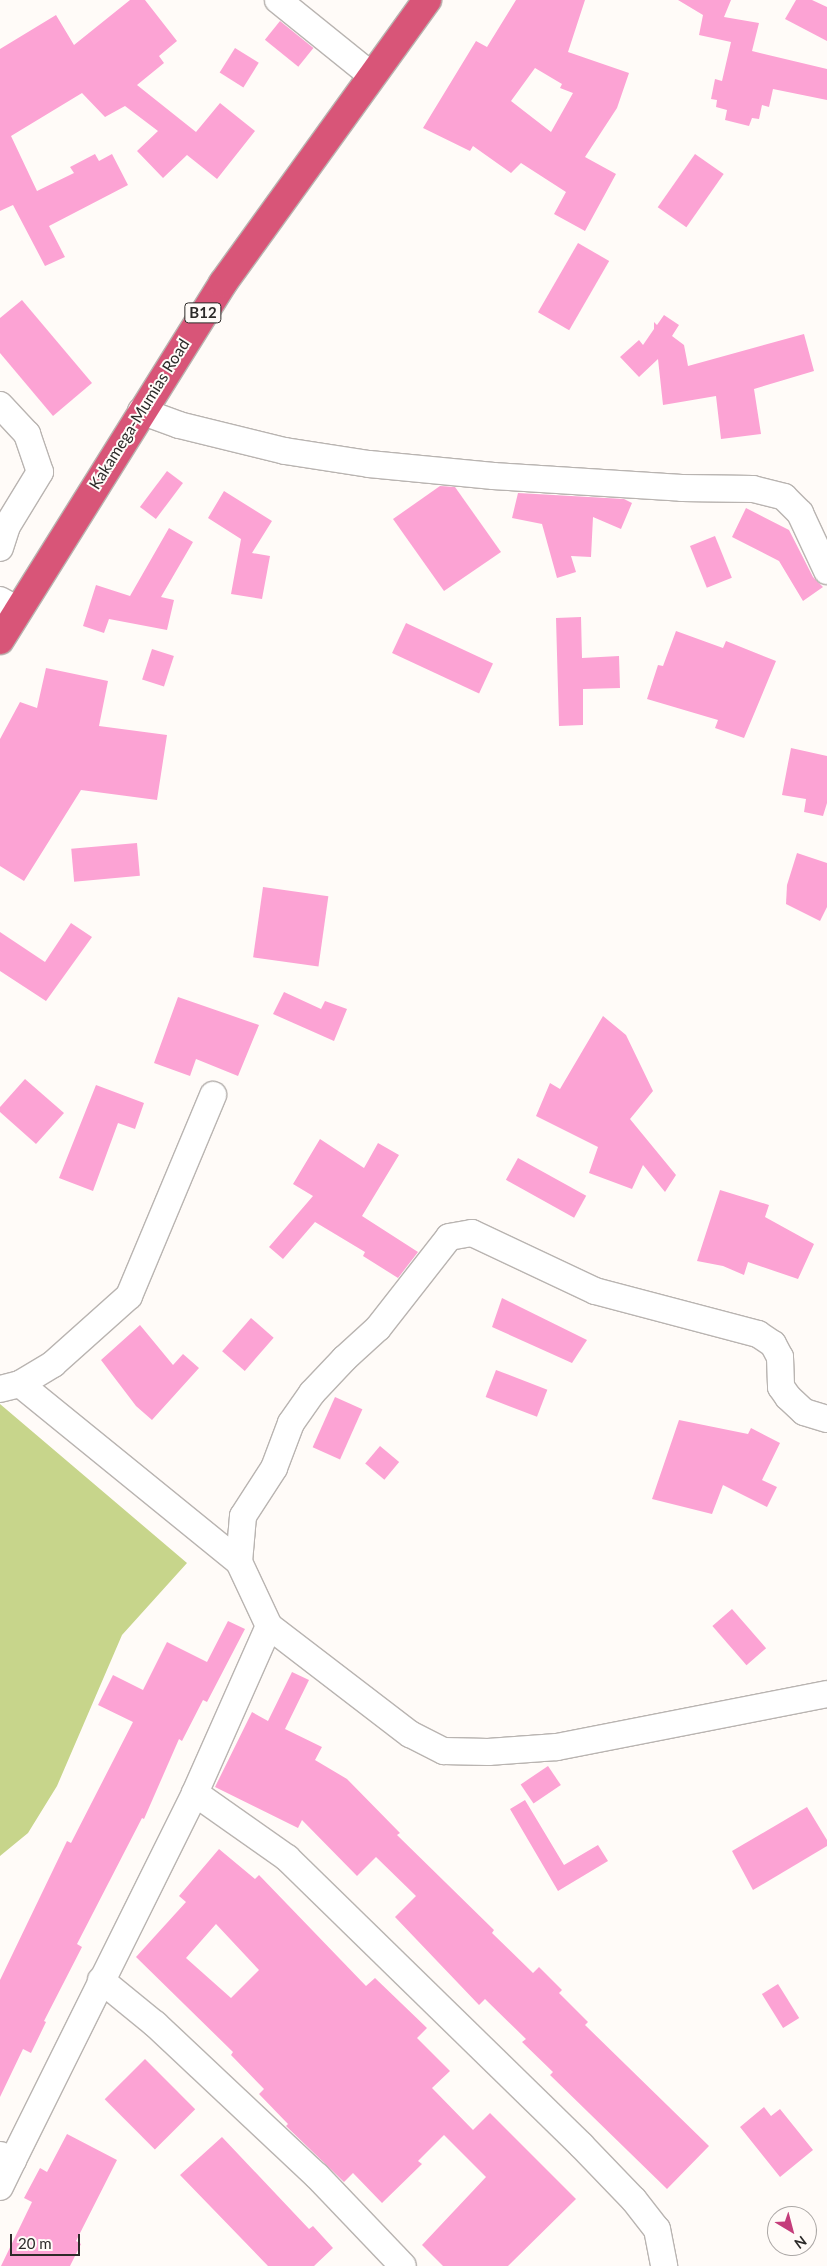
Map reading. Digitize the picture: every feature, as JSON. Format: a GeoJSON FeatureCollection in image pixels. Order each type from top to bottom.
{"type":"FeatureCollection","features":[{"type":"Feature","properties":{"kind":"highway","name":"Kakamega-Mumias Road"},"geometry":{"type":"LineString","coordinates":[[0,640],[9,605],[141,411],[222,283],[427,0]]}},
{"type":"Feature","properties":{"kind":"street"},"geometry":{"type":"LineString","coordinates":[[278,0],[371,75]]}},
{"type":"Feature","properties":{"kind":"street"},"geometry":{"type":"LineString","coordinates":[[0,405],[27,434],[40,472],[7,526],[0,548]]}},
{"type":"Feature","properties":{"kind":"street"},"geometry":{"type":"LineString","coordinates":[[141,411],[179,425],[285,451],[369,464],[682,488],[752,489],[784,497],[800,513],[827,572]]}},
{"type":"Feature","properties":{"kind":"street"},"geometry":{"type":"LineString","coordinates":[[213,1096],[129,1296],[53,1364],[10,1386],[239,1562],[269,1626],[410,1734],[444,1751],[488,1752],[557,1747],[827,1694]]}},
{"type":"Feature","properties":{"kind":"street"},"geometry":{"type":"LineString","coordinates":[[239,1562],[243,1516],[274,1468],[291,1423],[344,1359],[378,1328],[450,1237],[472,1233],[595,1291],[758,1334],[773,1344],[780,1357],[781,1387],[788,1397],[804,1412],[827,1419]]}},
{"type":"Feature","properties":{"kind":"street"},"geometry":{"type":"LineString","coordinates":[[0,2187],[6,2157],[101,1980],[195,1793],[269,1626]]}},
{"type":"Feature","properties":{"kind":"street"},"geometry":{"type":"LineString","coordinates":[[195,1793],[287,1858],[581,2145],[634,2200],[657,2229],[664,2266]]}},
{"type":"Feature","properties":{"kind":"street"},"geometry":{"type":"LineString","coordinates":[[101,1980],[156,2024],[316,2176],[403,2266]]}},
{"type":"Feature","properties":{"kind":"green space"},"geometry":{"type":"Polygon","coordinates":[[[0,1404],[187,1563],[122,1635],[57,1786],[28,1833],[0,1856],[0,1404]]]}},
{"type":"Feature","properties":{"kind":"building"},"geometry":{"type":"Polygon","coordinates":[[[130,0],[145,0],[177,41],[159,56],[164,63],[137,85],[196,132],[220,103],[255,131],[217,179],[187,155],[163,178],[137,151],[158,131],[125,106],[105,117],[82,93],[11,136],[37,191],[74,173],[70,167],[95,154],[99,161],[112,154],[128,185],[49,226],[65,257],[45,266],[13,205],[0,211],[0,49],[56,15],[74,45],[130,0]]]}},
{"type":"Feature","properties":{"kind":"building"},"geometry":{"type":"Polygon","coordinates":[[[516,0],[585,0],[568,52],[629,73],[617,108],[585,157],[616,174],[585,231],[554,214],[566,192],[521,163],[511,173],[473,146],[470,151],[423,128],[476,41],[487,47],[516,0]],[[535,68],[511,101],[551,132],[573,93],[560,88],[562,84],[535,68]]]}},
{"type":"Feature","properties":{"kind":"building"},"geometry":{"type":"Polygon","coordinates":[[[678,0],[731,0],[724,17],[759,23],[752,51],[827,69],[827,100],[773,89],[769,107],[762,105],[759,119],[752,118],[749,126],[725,120],[727,110],[716,107],[717,100],[711,99],[715,79],[722,81],[731,42],[699,35],[703,15],[678,0]]]}},
{"type":"Feature","properties":{"kind":"building"},"geometry":{"type":"Polygon","coordinates":[[[796,0],[812,0],[827,7],[827,41],[785,19],[796,0]]]}},
{"type":"Feature","properties":{"kind":"building"},"geometry":{"type":"Polygon","coordinates":[[[280,21],[313,48],[298,67],[265,40],[280,21]]]}},
{"type":"Feature","properties":{"kind":"building"},"geometry":{"type":"Polygon","coordinates":[[[235,48],[259,63],[243,87],[220,73],[235,48]]]}},
{"type":"Feature","properties":{"kind":"building"},"geometry":{"type":"Polygon","coordinates":[[[695,154],[724,174],[686,227],[658,207],[695,154]]]}},
{"type":"Feature","properties":{"kind":"building"},"geometry":{"type":"Polygon","coordinates":[[[578,243],[609,261],[569,330],[538,312],[578,243]]]}},
{"type":"Feature","properties":{"kind":"building"},"geometry":{"type":"Polygon","coordinates":[[[22,300],[92,383],[53,416],[0,353],[0,318],[22,300]]]}},
{"type":"Feature","properties":{"kind":"building"},"geometry":{"type":"Polygon","coordinates":[[[664,315],[679,325],[672,336],[684,345],[688,366],[804,334],[814,371],[754,389],[761,434],[721,439],[716,396],[663,405],[658,359],[639,377],[620,357],[639,340],[643,345],[654,329],[654,322],[657,325],[664,315]]]}},
{"type":"Feature","properties":{"kind":"building"},"geometry":{"type":"Polygon","coordinates":[[[167,471],[183,483],[156,519],[140,507],[167,471]]]}},
{"type":"Feature","properties":{"kind":"building"},"geometry":{"type":"Polygon","coordinates":[[[440,486],[455,487],[501,552],[444,591],[393,519],[440,486]]]}},
{"type":"Feature","properties":{"kind":"building"},"geometry":{"type":"Polygon","coordinates":[[[224,491],[272,521],[252,553],[270,556],[262,599],[231,594],[241,539],[208,518],[224,491]]]}},
{"type":"Feature","properties":{"kind":"building"},"geometry":{"type":"Polygon","coordinates":[[[518,493],[624,499],[632,503],[621,529],[593,517],[591,557],[571,556],[576,572],[557,578],[542,524],[512,518],[518,493]]]}},
{"type":"Feature","properties":{"kind":"building"},"geometry":{"type":"Polygon","coordinates":[[[746,508],[789,530],[813,577],[823,587],[803,601],[779,561],[732,537],[746,508]]]}},
{"type":"Feature","properties":{"kind":"building"},"geometry":{"type":"Polygon","coordinates":[[[169,528],[193,542],[161,597],[174,600],[167,630],[109,619],[104,633],[83,626],[96,585],[130,596],[169,528]]]}},
{"type":"Feature","properties":{"kind":"building"},"geometry":{"type":"Polygon","coordinates":[[[715,536],[732,578],[707,588],[690,546],[715,536]]]}},
{"type":"Feature","properties":{"kind":"building"},"geometry":{"type":"Polygon","coordinates":[[[581,617],[582,658],[619,656],[620,688],[583,689],[583,725],[559,726],[556,618],[581,617]]]}},
{"type":"Feature","properties":{"kind":"building"},"geometry":{"type":"Polygon","coordinates":[[[406,623],[493,664],[479,693],[392,653],[406,623]]]}},
{"type":"Feature","properties":{"kind":"building"},"geometry":{"type":"Polygon","coordinates":[[[676,631],[723,648],[726,641],[776,661],[744,738],[715,728],[718,720],[647,699],[658,665],[663,666],[676,631]]]}},
{"type":"Feature","properties":{"kind":"building"},"geometry":{"type":"Polygon","coordinates":[[[152,649],[174,656],[164,687],[142,679],[152,649]]]}},
{"type":"Feature","properties":{"kind":"building"},"geometry":{"type":"Polygon","coordinates":[[[46,668],[108,681],[99,726],[167,735],[157,800],[81,790],[24,881],[0,866],[0,739],[20,702],[37,708],[46,668]]]}},
{"type":"Feature","properties":{"kind":"building"},"geometry":{"type":"Polygon","coordinates":[[[791,748],[827,756],[827,803],[823,816],[804,812],[806,799],[782,795],[791,748]]]}},
{"type":"Feature","properties":{"kind":"building"},"geometry":{"type":"Polygon","coordinates":[[[137,843],[140,876],[74,882],[71,849],[137,843]]]}},
{"type":"Feature","properties":{"kind":"building"},"geometry":{"type":"Polygon","coordinates":[[[797,853],[827,863],[827,907],[820,921],[786,904],[787,885],[797,853]]]}},
{"type":"Feature","properties":{"kind":"building"},"geometry":{"type":"Polygon","coordinates":[[[263,887],[328,896],[318,966],[253,957],[263,887]]]}},
{"type":"Feature","properties":{"kind":"building"},"geometry":{"type":"Polygon","coordinates":[[[71,923],[92,937],[46,1001],[0,971],[0,932],[45,962],[71,923]]]}},
{"type":"Feature","properties":{"kind":"building"},"geometry":{"type":"Polygon","coordinates":[[[284,992],[321,1009],[325,1001],[347,1009],[334,1041],[273,1014],[284,992]]]}},
{"type":"Feature","properties":{"kind":"building"},"geometry":{"type":"Polygon","coordinates":[[[178,997],[259,1025],[238,1076],[196,1059],[190,1076],[154,1063],[178,997]]]}},
{"type":"Feature","properties":{"kind":"building"},"geometry":{"type":"Polygon","coordinates":[[[603,1016],[626,1035],[653,1091],[630,1119],[676,1175],[665,1192],[643,1165],[632,1189],[589,1173],[598,1147],[536,1116],[550,1083],[560,1089],[603,1016]]]}},
{"type":"Feature","properties":{"kind":"building"},"geometry":{"type":"Polygon","coordinates":[[[25,1079],[64,1113],[36,1144],[0,1112],[0,1107],[25,1079]]]}},
{"type":"Feature","properties":{"kind":"building"},"geometry":{"type":"Polygon","coordinates":[[[96,1085],[144,1103],[135,1129],[118,1123],[93,1191],[59,1178],[96,1085]]]}},
{"type":"Feature","properties":{"kind":"building"},"geometry":{"type":"Polygon","coordinates":[[[320,1139],[364,1168],[378,1143],[399,1155],[362,1216],[418,1252],[398,1278],[363,1256],[365,1252],[315,1222],[283,1259],[269,1247],[313,1196],[293,1184],[320,1139]]]}},
{"type":"Feature","properties":{"kind":"building"},"geometry":{"type":"Polygon","coordinates":[[[518,1158],[586,1196],[574,1218],[506,1180],[518,1158]]]}},
{"type":"Feature","properties":{"kind":"building"},"geometry":{"type":"Polygon","coordinates":[[[720,1190],[769,1205],[765,1217],[814,1244],[798,1279],[748,1262],[744,1275],[723,1266],[697,1261],[720,1190]]]}},
{"type":"Feature","properties":{"kind":"building"},"geometry":{"type":"Polygon","coordinates":[[[502,1298],[587,1340],[572,1363],[492,1327],[502,1298]]]}},
{"type":"Feature","properties":{"kind":"building"},"geometry":{"type":"Polygon","coordinates":[[[251,1318],[274,1338],[245,1371],[222,1351],[251,1318]]]}},
{"type":"Feature","properties":{"kind":"building"},"geometry":{"type":"Polygon","coordinates":[[[140,1325],[173,1365],[183,1354],[199,1368],[152,1420],[136,1406],[101,1360],[140,1325]]]}},
{"type":"Feature","properties":{"kind":"building"},"geometry":{"type":"Polygon","coordinates":[[[496,1370],[547,1390],[537,1417],[486,1397],[496,1370]]]}},
{"type":"Feature","properties":{"kind":"building"},"geometry":{"type":"Polygon","coordinates":[[[335,1397],[362,1409],[340,1459],[313,1447],[335,1397]]]}},
{"type":"Feature","properties":{"kind":"building"},"geometry":{"type":"Polygon","coordinates":[[[679,1420],[748,1434],[751,1428],[780,1443],[762,1480],[777,1487],[767,1507],[723,1485],[712,1514],[652,1499],[679,1420]]]}},
{"type":"Feature","properties":{"kind":"building"},"geometry":{"type":"Polygon","coordinates":[[[380,1446],[399,1462],[384,1480],[365,1464],[380,1446]]]}},
{"type":"Feature","properties":{"kind":"building"},"geometry":{"type":"Polygon","coordinates":[[[732,1609],[766,1648],[746,1665],[712,1626],[732,1609]]]}},
{"type":"Feature","properties":{"kind":"building"},"geometry":{"type":"Polygon","coordinates":[[[228,1621],[245,1629],[207,1702],[203,1700],[182,1741],[179,1739],[144,1819],[142,1818],[77,1944],[82,1947],[44,2021],[46,2022],[31,2053],[23,2049],[0,2097],[0,1980],[67,1841],[71,1843],[133,1722],[98,1705],[113,1675],[143,1690],[167,1642],[207,1662],[228,1621]]]}},
{"type":"Feature","properties":{"kind":"building"},"geometry":{"type":"Polygon","coordinates":[[[292,1672],[309,1680],[285,1729],[322,1747],[315,1760],[347,1779],[400,1833],[397,1835],[494,1930],[492,1933],[533,1973],[539,1967],[562,1990],[559,1993],[588,2022],[585,2025],[709,2146],[667,2189],[550,2075],[553,2072],[522,2042],[526,2039],[485,1999],[479,2005],[395,1917],[416,1896],[376,1857],[357,1876],[302,1820],[298,1828],[215,1787],[252,1712],[268,1721],[292,1672]]]}},
{"type":"Feature","properties":{"kind":"building"},"geometry":{"type":"Polygon","coordinates":[[[548,1766],[561,1785],[534,1804],[521,1784],[548,1766]]]}},
{"type":"Feature","properties":{"kind":"building"},"geometry":{"type":"Polygon","coordinates":[[[525,1800],[564,1865],[598,1845],[608,1861],[558,1891],[510,1809],[525,1800]]]}},
{"type":"Feature","properties":{"kind":"building"},"geometry":{"type":"Polygon","coordinates":[[[807,1807],[827,1840],[827,1846],[753,1890],[732,1851],[807,1807]]]}},
{"type":"Feature","properties":{"kind":"building"},"geometry":{"type":"Polygon","coordinates":[[[219,1849],[255,1879],[259,1875],[366,1986],[375,1978],[427,2028],[417,2038],[450,2071],[432,2088],[473,2130],[490,2113],[576,2199],[508,2266],[443,2266],[422,2245],[486,2177],[444,2135],[418,2161],[422,2164],[382,2203],[353,2173],[344,2182],[286,2126],[288,2124],[259,2094],[264,2089],[231,2055],[233,2052],[136,1957],[186,1902],[179,1896],[219,1849]],[[216,1924],[186,1958],[231,1998],[259,1970],[216,1924]]]}},
{"type":"Feature","properties":{"kind":"building"},"geometry":{"type":"Polygon","coordinates":[[[778,1984],[799,2018],[783,2028],[762,1994],[778,1984]]]}},
{"type":"Feature","properties":{"kind":"building"},"geometry":{"type":"Polygon","coordinates":[[[145,2059],[195,2109],[155,2150],[105,2099],[145,2059]]]}},
{"type":"Feature","properties":{"kind":"building"},"geometry":{"type":"Polygon","coordinates":[[[764,2107],[771,2116],[780,2109],[813,2150],[780,2177],[740,2127],[764,2107]]]}},
{"type":"Feature","properties":{"kind":"building"},"geometry":{"type":"Polygon","coordinates":[[[67,2134],[117,2160],[76,2241],[81,2244],[70,2266],[1,2266],[32,2202],[24,2198],[40,2168],[47,2172],[67,2134]]]}},
{"type":"Feature","properties":{"kind":"building"},"geometry":{"type":"Polygon","coordinates":[[[222,2137],[309,2229],[313,2226],[333,2248],[314,2266],[268,2266],[180,2175],[222,2137]]]}}]}
